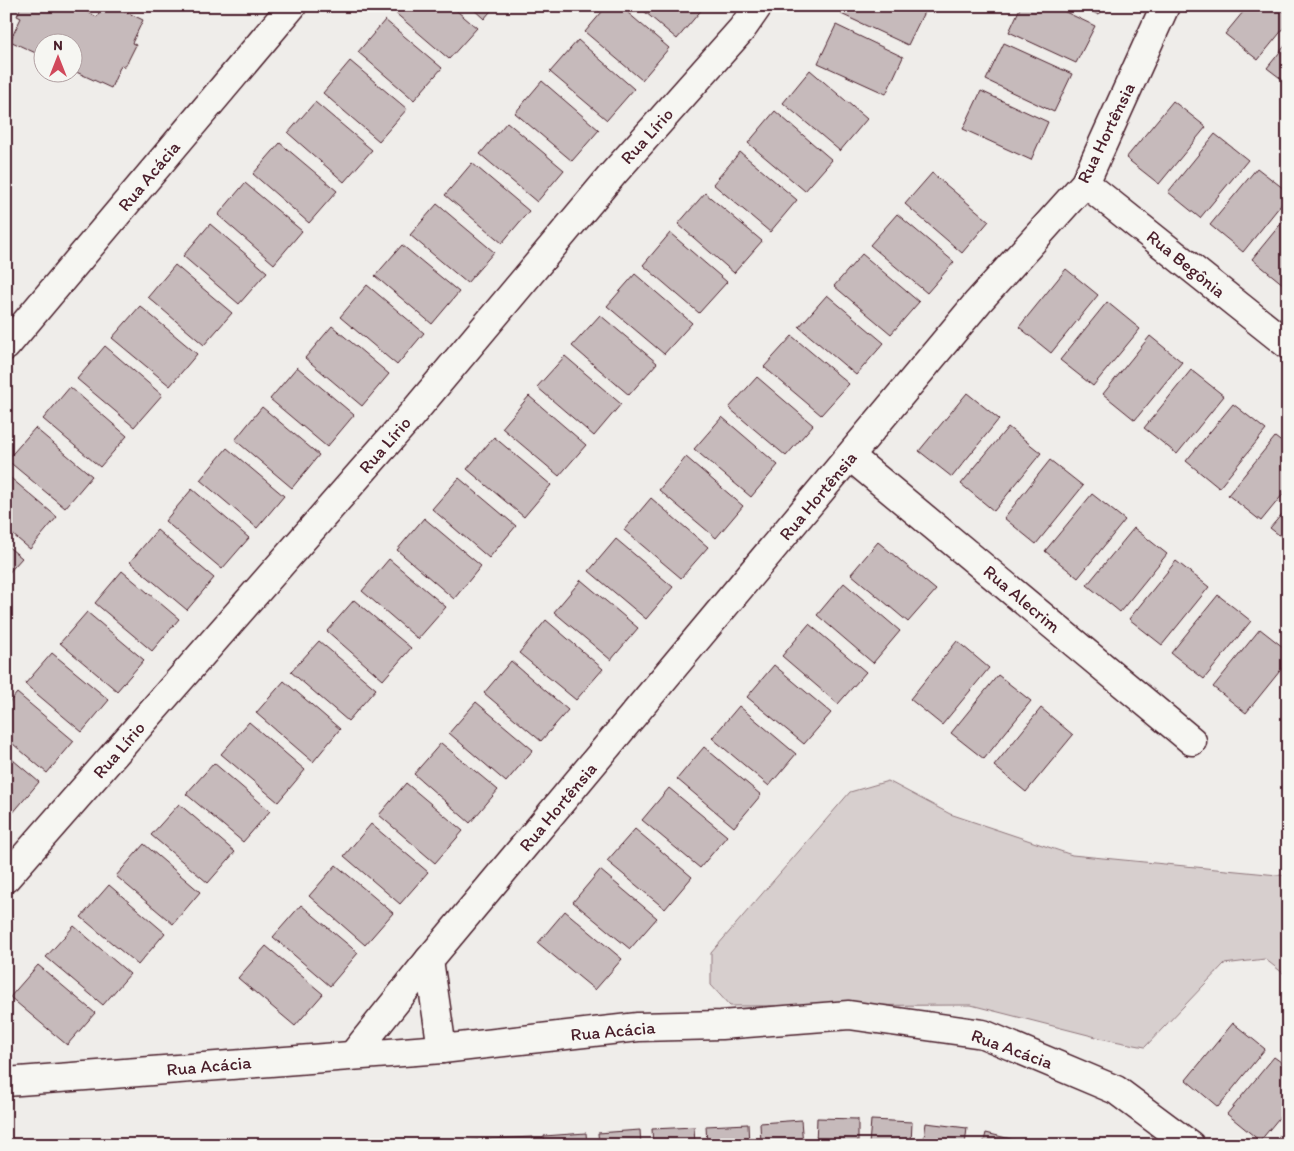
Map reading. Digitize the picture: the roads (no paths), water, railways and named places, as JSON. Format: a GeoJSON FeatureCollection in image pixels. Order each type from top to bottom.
{"type":"FeatureCollection","features":[{"type":"Feature","properties":{"kind":"street","name":"Rua Acácia"},"geometry":{"type":"LineString","coordinates":[[6,346],[292,6]]}},
{"type":"Feature","properties":{"kind":"street","name":"Rua Lírio"},"geometry":{"type":"LineString","coordinates":[[6,878],[408,419],[613,174],[742,29],[758,6]]}},
{"type":"Feature","properties":{"kind":"street","name":"Rua Hortênsia"},"geometry":{"type":"LineString","coordinates":[[353,1055],[429,960],[851,457],[978,302],[1085,183],[1165,6]]}},
{"type":"Feature","properties":{"kind":"street","name":"Rua Begônia"},"geometry":{"type":"LineString","coordinates":[[1085,183],[1288,345]]}},
{"type":"Feature","properties":{"kind":"street","name":"Rua Alecrim"},"geometry":{"type":"LineString","coordinates":[[851,457],[1192,740]]}},
{"type":"Feature","properties":{"kind":"street"},"geometry":{"type":"LineString","coordinates":[[429,960],[442,1049]]}},
{"type":"Feature","properties":{"kind":"street","name":"Rua Acácia"},"geometry":{"type":"LineString","coordinates":[[6,1082],[442,1049],[638,1027],[722,1025],[849,1015],[983,1034],[1116,1090],[1190,1145]]}}]}
